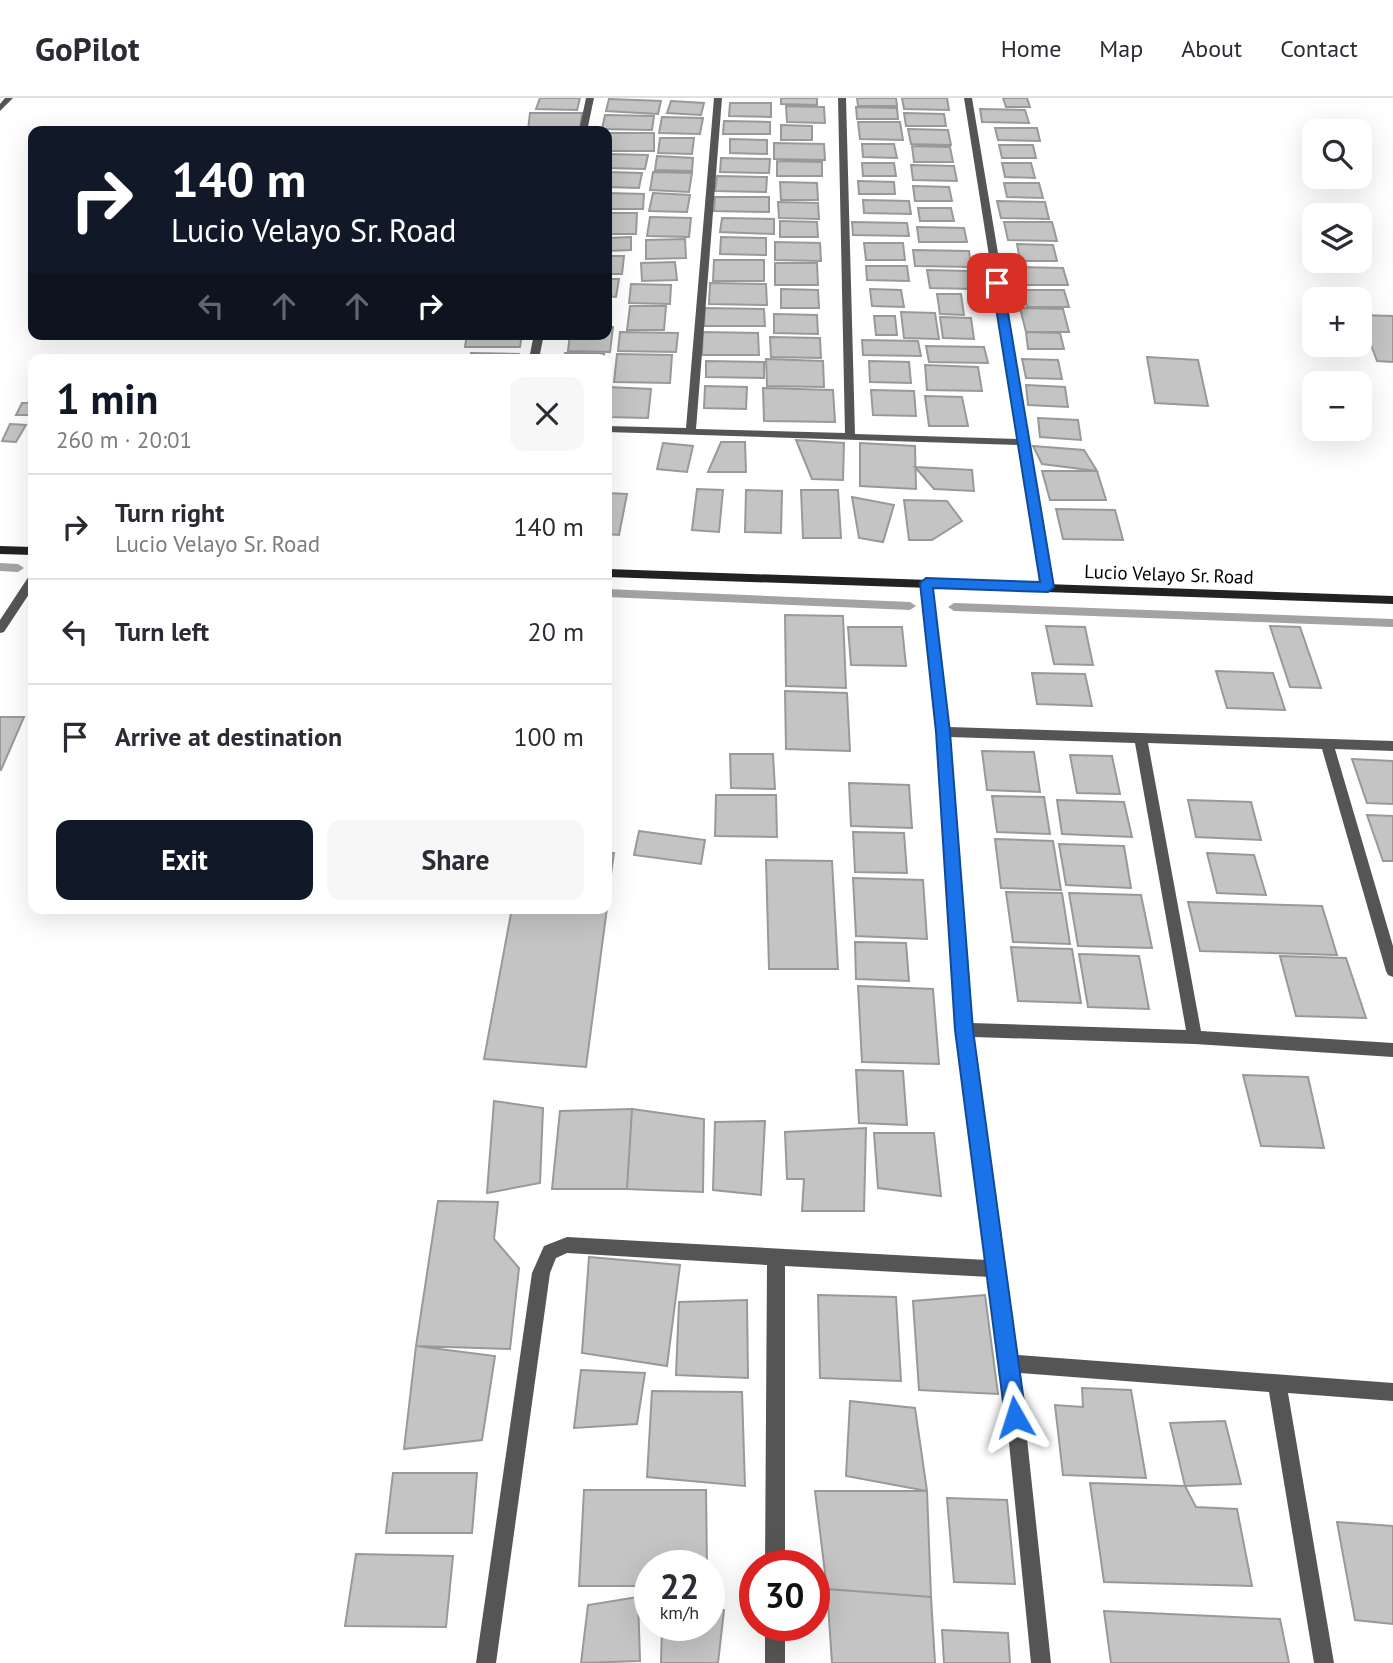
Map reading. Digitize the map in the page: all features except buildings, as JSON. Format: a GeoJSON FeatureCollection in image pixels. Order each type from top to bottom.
{"type":"FeatureCollection","features":[{"type":"Feature","properties":{"kind":"main road"},"geometry":{"type":"LineString","coordinates":[[0,550],[28,551]]}},
{"type":"Feature","properties":{"kind":"main road","name":"Lucio Velayo Sr. Road"},"geometry":{"type":"LineString","coordinates":[[612,573],[1393,600]]}},
{"type":"Feature","properties":{"kind":"street"},"geometry":{"type":"LineString","coordinates":[[0,109],[9,98]]}},
{"type":"Feature","properties":{"kind":"street"},"geometry":{"type":"LineString","coordinates":[[584,126],[590,98]]}},
{"type":"Feature","properties":{"kind":"street"},"geometry":{"type":"LineString","coordinates":[[691,432],[718,98]]}},
{"type":"Feature","properties":{"kind":"street"},"geometry":{"type":"LineString","coordinates":[[842,98],[850,436]]}},
{"type":"Feature","properties":{"kind":"street"},"geometry":{"type":"LineString","coordinates":[[968,98],[1022,442],[1048,587]]}},
{"type":"Feature","properties":{"kind":"street"},"geometry":{"type":"LineString","coordinates":[[612,429],[1022,442]]}},
{"type":"Feature","properties":{"kind":"street"},"geometry":{"type":"LineString","coordinates":[[926,583],[943,732],[964,1030],[1010,1363],[1041,1663]]}},
{"type":"Feature","properties":{"kind":"street"},"geometry":{"type":"LineString","coordinates":[[0,629],[28,587]]}},
{"type":"Feature","properties":{"kind":"street"},"geometry":{"type":"LineString","coordinates":[[943,732],[1393,746]]}},
{"type":"Feature","properties":{"kind":"street"},"geometry":{"type":"LineString","coordinates":[[1141,739],[1195,1037]]}},
{"type":"Feature","properties":{"kind":"street"},"geometry":{"type":"LineString","coordinates":[[1327,744],[1393,971]]}},
{"type":"Feature","properties":{"kind":"street"},"geometry":{"type":"LineString","coordinates":[[964,1030],[1195,1037],[1393,1050]]}},
{"type":"Feature","properties":{"kind":"street"},"geometry":{"type":"LineString","coordinates":[[486,1663],[541,1273],[550,1252],[567,1245],[995,1269]]}},
{"type":"Feature","properties":{"kind":"street"},"geometry":{"type":"LineString","coordinates":[[775,1550],[776,1257]]}},
{"type":"Feature","properties":{"kind":"street"},"geometry":{"type":"LineString","coordinates":[[1010,1363],[1393,1392]]}},
{"type":"Feature","properties":{"kind":"street"},"geometry":{"type":"LineString","coordinates":[[1277,1384],[1324,1663]]}},
{"type":"Feature","properties":{"kind":"street"},"geometry":{"type":"LineString","coordinates":[[775,1641],[775,1663]]}},
{"type":"Feature","properties":{"kind":"waterway"},"geometry":{"type":"LineString","coordinates":[[0,567],[18,568]]}},
{"type":"Feature","properties":{"kind":"waterway"},"geometry":{"type":"LineString","coordinates":[[612,593],[910,606]]}},
{"type":"Feature","properties":{"kind":"waterway"},"geometry":{"type":"LineString","coordinates":[[954,607],[1393,623]]}},
{"type":"Feature","properties":{"kind":"route"},"geometry":{"type":"LineString","coordinates":[[997,283],[1048,587],[926,583],[943,732],[964,1030],[1015,1417]]}}]}
